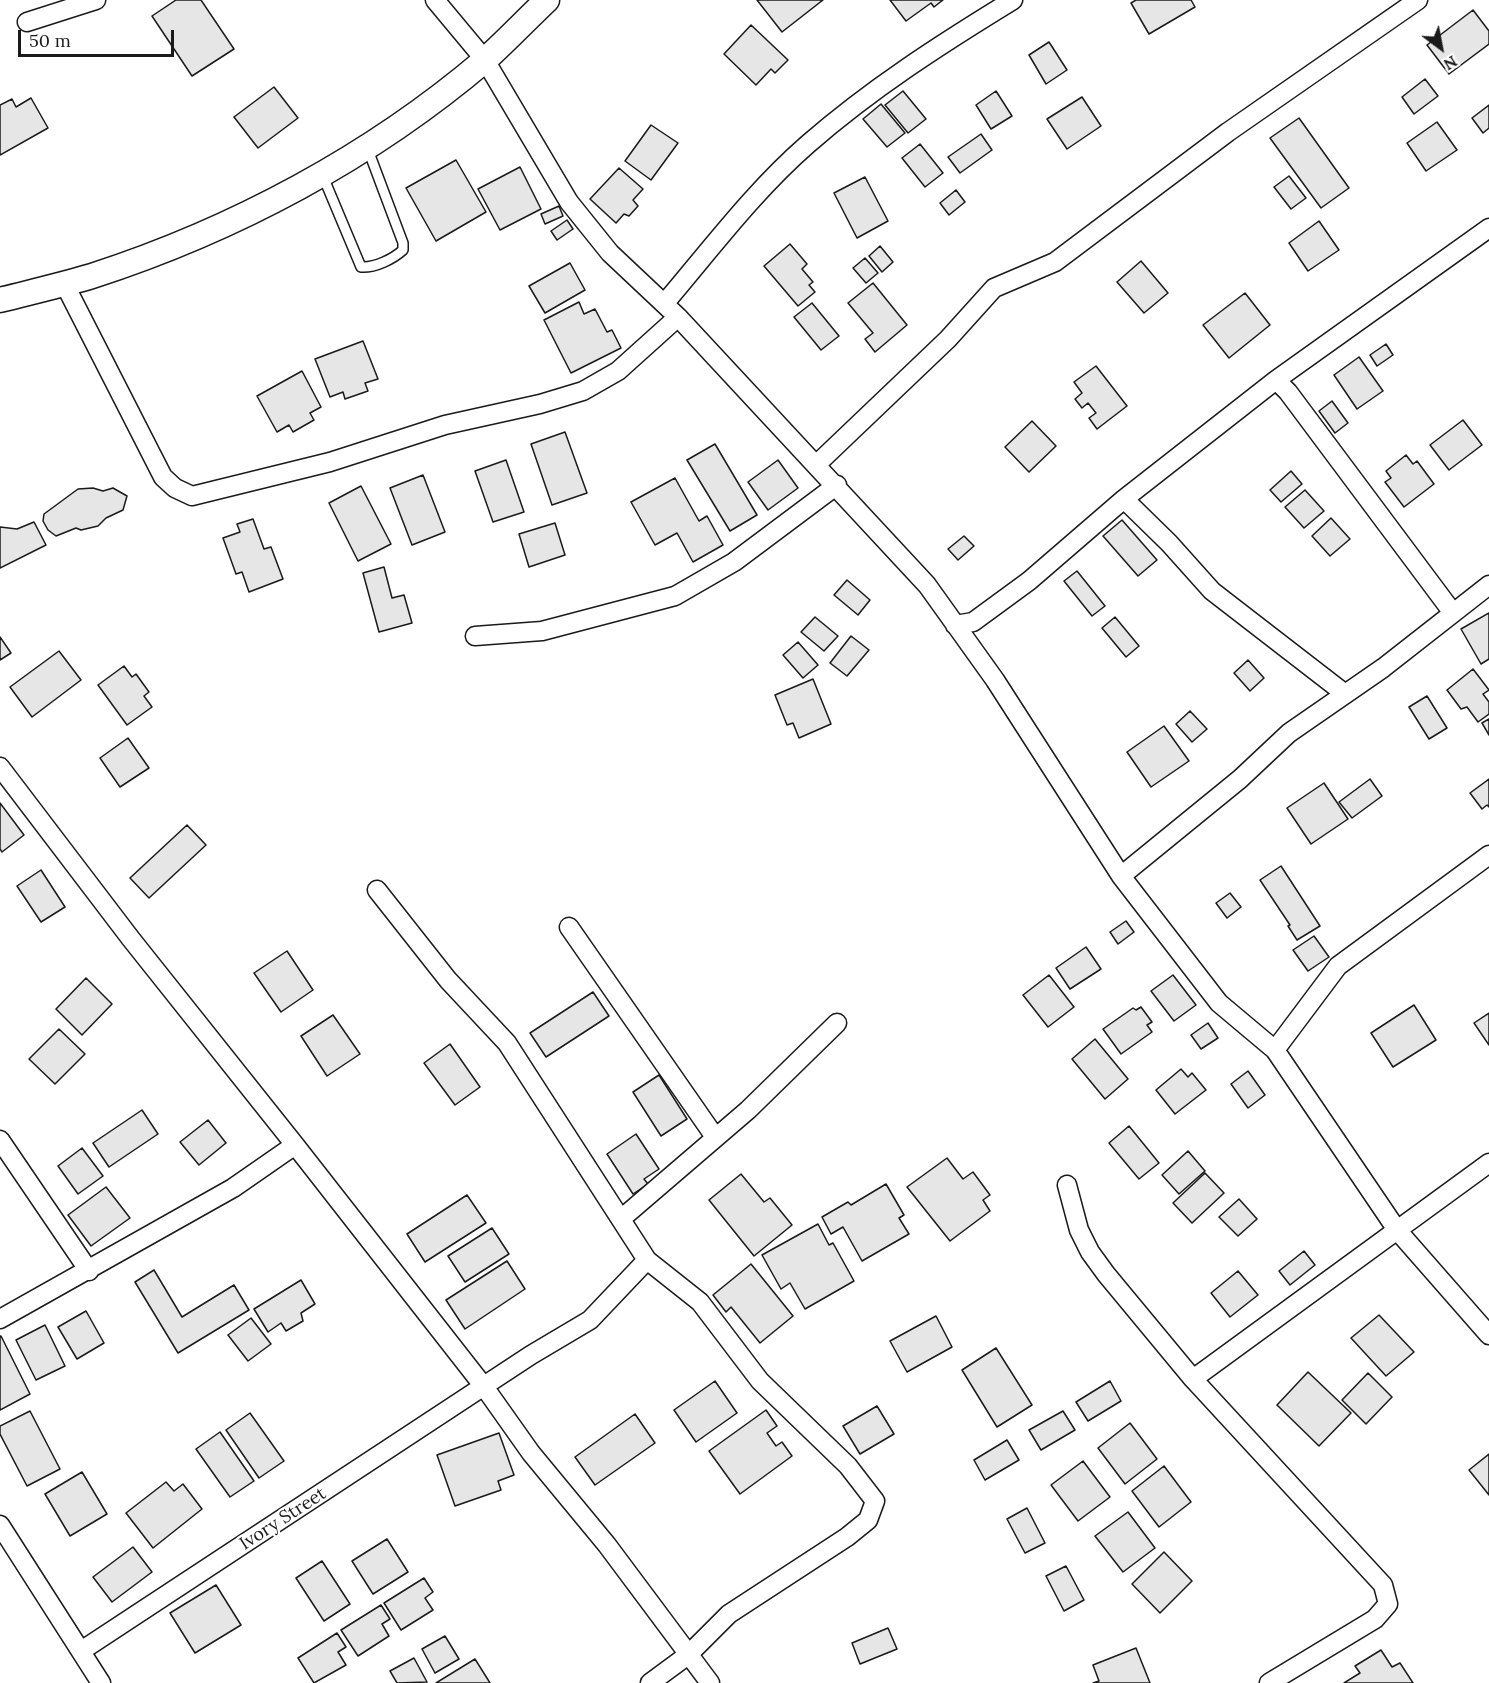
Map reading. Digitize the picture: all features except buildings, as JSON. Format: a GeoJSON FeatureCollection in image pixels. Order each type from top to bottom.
{"type":"FeatureCollection","features":[{"type":"Feature","properties":{"kind":"street"},"geometry":{"type":"LineString","coordinates":[[27,22],[96,0]]}},
{"type":"Feature","properties":{"kind":"street"},"geometry":{"type":"LineString","coordinates":[[435,0],[484,60],[569,202],[610,253],[678,317],[837,485],[927,585],[995,680],[1121,876],[1219,1003],[1275,1050],[1397,1230],[1489,1335]]}},
{"type":"Feature","properties":{"kind":"street"},"geometry":{"type":"LineString","coordinates":[[0,300],[92,276],[223,226],[322,174],[484,60],[547,0]]}},
{"type":"Feature","properties":{"kind":"street"},"geometry":{"type":"LineString","coordinates":[[664,304],[746,207],[806,146],[873,90],[1013,0]]}},
{"type":"Feature","properties":{"kind":"street"},"geometry":{"type":"LineString","coordinates":[[817,464],[948,339],[994,288],[1055,262],[1228,132],[1418,0]]}},
{"type":"Feature","properties":{"kind":"street"},"geometry":{"type":"LineString","coordinates":[[955,625],[973,622],[1029,581],[1124,500],[1276,380],[1489,228]]}},
{"type":"Feature","properties":{"kind":"street"},"geometry":{"type":"LineString","coordinates":[[64,283],[164,477],[175,489],[192,496],[330,462],[445,425],[540,404],[583,391],[618,371],[678,317]]}},
{"type":"Feature","properties":{"kind":"street"},"geometry":{"type":"LineString","coordinates":[[1276,380],[1288,392],[1453,613]]}},
{"type":"Feature","properties":{"kind":"street"},"geometry":{"type":"LineString","coordinates":[[475,636],[542,631],[675,596],[734,562],[837,485]]}},
{"type":"Feature","properties":{"kind":"street"},"geometry":{"type":"LineString","coordinates":[[1124,500],[1169,543],[1212,591],[1344,693]]}},
{"type":"Feature","properties":{"kind":"street"},"geometry":{"type":"LineString","coordinates":[[1121,876],[1240,779],[1289,733],[1383,668],[1489,585]]}},
{"type":"Feature","properties":{"kind":"street"},"geometry":{"type":"LineString","coordinates":[[0,767],[131,939],[484,1388],[531,1453],[652,1603],[710,1683]]}},
{"type":"Feature","properties":{"kind":"street"},"geometry":{"type":"LineString","coordinates":[[1275,1050],[1338,966],[1489,855]]}},
{"type":"Feature","properties":{"kind":"street"},"geometry":{"type":"LineString","coordinates":[[377,890],[448,980],[507,1043],[647,1260],[700,1302],[760,1381],[848,1466],[875,1501],[868,1520],[847,1537],[729,1614],[688,1655],[650,1683]]}},
{"type":"Feature","properties":{"kind":"street"},"geometry":{"type":"LineString","coordinates":[[569,927],[715,1137]]}},
{"type":"Feature","properties":{"kind":"street"},"geometry":{"type":"LineString","coordinates":[[621,1219],[715,1137],[837,1023]]}},
{"type":"Feature","properties":{"kind":"street"},"geometry":{"type":"LineString","coordinates":[[0,1140],[89,1271]]}},
{"type":"Feature","properties":{"kind":"street"},"geometry":{"type":"LineString","coordinates":[[0,1319],[233,1188],[295,1145]]}},
{"type":"Feature","properties":{"kind":"street"},"geometry":{"type":"LineString","coordinates":[[1193,1379],[1489,1163]]}},
{"type":"Feature","properties":{"kind":"street"},"geometry":{"type":"LineString","coordinates":[[1067,1185],[1079,1230],[1090,1252],[1193,1379],[1383,1585],[1388,1605],[1375,1619],[1269,1683]]}},
{"type":"Feature","properties":{"kind":"street","name":"Ivory Street"},"geometry":{"type":"LineString","coordinates":[[81,1651],[531,1355],[590,1320],[647,1260]]}},
{"type":"Feature","properties":{"kind":"street"},"geometry":{"type":"LineString","coordinates":[[0,1525],[101,1683]]}},
{"type":"Feature","properties":{"kind":"lane"},"geometry":{"type":"LineString","coordinates":[[322,174],[361,267],[368,268],[396,256],[403,250],[403,243],[366,145]]}}]}
